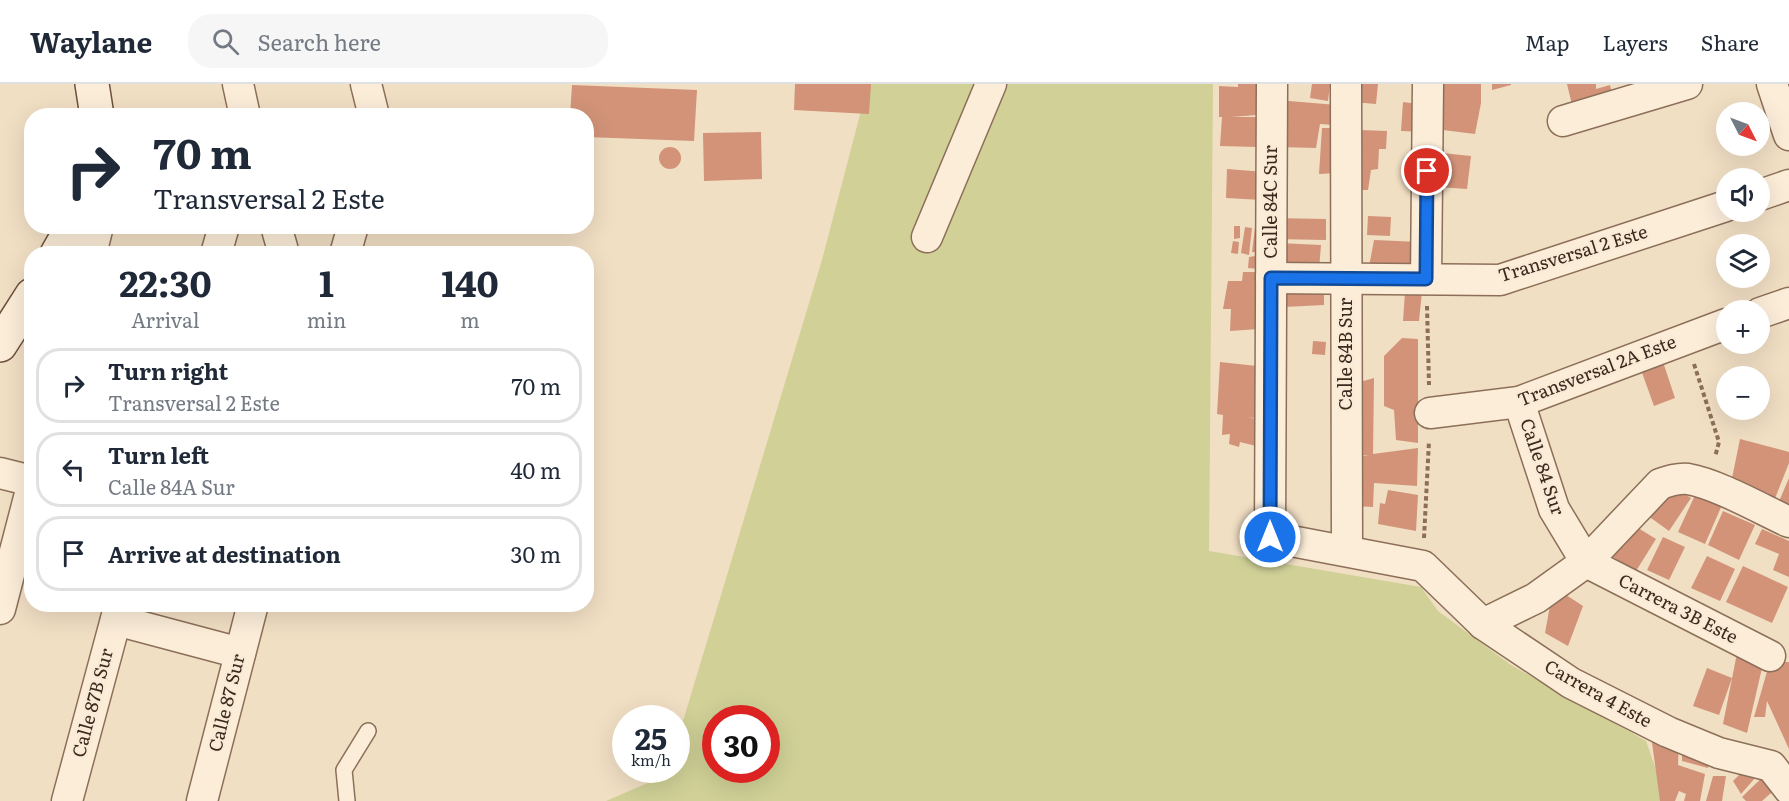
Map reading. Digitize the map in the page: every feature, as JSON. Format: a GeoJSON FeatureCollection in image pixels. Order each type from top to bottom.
{"type":"FeatureCollection","features":[{"type":"Feature","properties":{"kind":"street"},"geometry":{"type":"LineString","coordinates":[[93,84],[96,108]]}},
{"type":"Feature","properties":{"kind":"street"},"geometry":{"type":"LineString","coordinates":[[238,84],[243,108]]}},
{"type":"Feature","properties":{"kind":"street"},"geometry":{"type":"LineString","coordinates":[[366,84],[372,108]]}},
{"type":"Feature","properties":{"kind":"street"},"geometry":{"type":"LineString","coordinates":[[927,237],[991,84]]}},
{"type":"Feature","properties":{"kind":"street","name":"Calle 84C Sur"},"geometry":{"type":"LineString","coordinates":[[1272,84],[1270,537],[1347,551]]}},
{"type":"Feature","properties":{"kind":"street","name":"Calle 84B Sur"},"geometry":{"type":"LineString","coordinates":[[1346,84],[1347,551]]}},
{"type":"Feature","properties":{"kind":"street"},"geometry":{"type":"LineString","coordinates":[[1426,279],[1428,84]]}},
{"type":"Feature","properties":{"kind":"street"},"geometry":{"type":"LineString","coordinates":[[1563,122],[1687,84]]}},
{"type":"Feature","properties":{"kind":"street"},"geometry":{"type":"LineString","coordinates":[[1772,84],[1789,135]]}},
{"type":"Feature","properties":{"kind":"street"},"geometry":{"type":"LineString","coordinates":[[1770,192],[1789,185]]}},
{"type":"Feature","properties":{"kind":"street","name":"Transversal 2 Este"},"geometry":{"type":"LineString","coordinates":[[1271,278],[1500,280],[1716,209]]}},
{"type":"Feature","properties":{"kind":"street"},"geometry":{"type":"LineString","coordinates":[[1770,310],[1789,303]]}},
{"type":"Feature","properties":{"kind":"street"},"geometry":{"type":"LineString","coordinates":[[0,345],[24,307]]}},
{"type":"Feature","properties":{"kind":"street","name":"Transversal 2A Este"},"geometry":{"type":"LineString","coordinates":[[1430,413],[1520,402],[1716,327]]}},
{"type":"Feature","properties":{"kind":"street","name":"Calle 84 Sur"},"geometry":{"type":"LineString","coordinates":[[1520,402],[1554,509],[1586,562]]}},
{"type":"Feature","properties":{"kind":"street"},"geometry":{"type":"LineString","coordinates":[[0,473],[24,479]]}},
{"type":"Feature","properties":{"kind":"street"},"geometry":{"type":"LineString","coordinates":[[1483,624],[1536,598],[1586,562],[1660,484],[1673,479],[1688,479],[1707,486],[1789,522]]}},
{"type":"Feature","properties":{"kind":"street"},"geometry":{"type":"LineString","coordinates":[[0,609],[24,517]]}},
{"type":"Feature","properties":{"kind":"street","name":"Carrera 4 Este"},"geometry":{"type":"LineString","coordinates":[[1347,551],[1423,566],[1458,603],[1483,624],[1571,683],[1668,732],[1719,753],[1771,766],[1789,789]]}},
{"type":"Feature","properties":{"kind":"street","name":"Carrera 3B Este"},"geometry":{"type":"LineString","coordinates":[[1586,562],[1770,656]]}},
{"type":"Feature","properties":{"kind":"street"},"geometry":{"type":"LineString","coordinates":[[118,612],[240,653]]}},
{"type":"Feature","properties":{"kind":"street","name":"Calle 87B Sur"},"geometry":{"type":"LineString","coordinates":[[67,801],[118,612]]}},
{"type":"Feature","properties":{"kind":"street","name":"Calle 87 Sur"},"geometry":{"type":"LineString","coordinates":[[202,801],[251,612]]}},
{"type":"Feature","properties":{"kind":"lane"},"geometry":{"type":"LineString","coordinates":[[347,801],[344,770],[368,731]]}},
{"type":"Feature","properties":{"kind":"path"},"geometry":{"type":"LineString","coordinates":[[1685,338],[1719,442],[1707,486]]}},
{"type":"Feature","properties":{"kind":"green space"},"geometry":{"type":"Polygon","coordinates":[[[868,84],[1213,84],[1209,551],[1421,587],[1438,611],[1511,665],[1646,741],[1667,801],[606,801],[648,783],[690,783],[690,705],[688,705],[822,260],[868,84]]]}},
{"type":"Feature","properties":{"kind":"building"},"geometry":{"type":"Polygon","coordinates":[[[795,84],[871,84],[869,114],[794,110],[795,84]]]}},
{"type":"Feature","properties":{"kind":"building"},"geometry":{"type":"Polygon","coordinates":[[[1238,84],[1260,84],[1257,115],[1231,117],[1261,117],[1257,147],[1220,146],[1222,117],[1219,117],[1219,86],[1238,87],[1238,84]]]}},
{"type":"Feature","properties":{"kind":"building"},"geometry":{"type":"Polygon","coordinates":[[[1312,84],[1330,84],[1328,101],[1310,98],[1312,84]]]}},
{"type":"Feature","properties":{"kind":"building"},"geometry":{"type":"Polygon","coordinates":[[[1352,84],[1378,84],[1376,104],[1352,102],[1352,84]]]}},
{"type":"Feature","properties":{"kind":"building"},"geometry":{"type":"Polygon","coordinates":[[[1442,84],[1481,84],[1481,103],[1475,134],[1443,130],[1442,84]]]}},
{"type":"Feature","properties":{"kind":"building"},"geometry":{"type":"Polygon","coordinates":[[[1492,84],[1511,84],[1511,85],[1492,90],[1492,84]]]}},
{"type":"Feature","properties":{"kind":"building"},"geometry":{"type":"Polygon","coordinates":[[[1567,84],[1596,84],[1596,89],[1610,85],[1614,100],[1575,117],[1567,84]]]}},
{"type":"Feature","properties":{"kind":"building"},"geometry":{"type":"Polygon","coordinates":[[[572,85],[697,90],[694,141],[594,137],[594,108],[571,108],[572,85]]]}},
{"type":"Feature","properties":{"kind":"building"},"geometry":{"type":"Polygon","coordinates":[[[1277,100],[1337,105],[1333,125],[1320,124],[1316,148],[1279,147],[1277,100]]]}},
{"type":"Feature","properties":{"kind":"building"},"geometry":{"type":"Polygon","coordinates":[[[1403,102],[1425,105],[1425,132],[1401,131],[1403,102]]]}},
{"type":"Feature","properties":{"kind":"building"},"geometry":{"type":"Polygon","coordinates":[[[1322,128],[1334,128],[1338,173],[1319,174],[1322,128]]]}},
{"type":"Feature","properties":{"kind":"building"},"geometry":{"type":"Polygon","coordinates":[[[1360,130],[1387,131],[1386,149],[1379,149],[1378,169],[1371,170],[1368,190],[1360,190],[1360,130]]]}},
{"type":"Feature","properties":{"kind":"building"},"geometry":{"type":"Polygon","coordinates":[[[761,132],[762,179],[704,181],[703,133],[761,132]]]}},
{"type":"Feature","properties":{"kind":"building"},"geometry":{"type":"Polygon","coordinates":[[[666,147],[674,147],[681,154],[681,162],[674,169],[666,169],[659,162],[659,154],[666,147]]]}},
{"type":"Feature","properties":{"kind":"building"},"geometry":{"type":"Polygon","coordinates":[[[1442,153],[1471,156],[1467,189],[1439,187],[1442,153]]]}},
{"type":"Feature","properties":{"kind":"building"},"geometry":{"type":"Polygon","coordinates":[[[1227,169],[1265,172],[1262,200],[1226,198],[1227,169]]]}},
{"type":"Feature","properties":{"kind":"building"},"geometry":{"type":"Polygon","coordinates":[[[1368,216],[1391,217],[1390,236],[1367,235],[1368,216]]]}},
{"type":"Feature","properties":{"kind":"building"},"geometry":{"type":"Polygon","coordinates":[[[1274,218],[1326,219],[1326,240],[1273,239],[1274,218]]]}},
{"type":"Feature","properties":{"kind":"building"},"geometry":{"type":"Polygon","coordinates":[[[1234,226],[1240,226],[1240,238],[1234,239],[1234,226]]]}},
{"type":"Feature","properties":{"kind":"building"},"geometry":{"type":"Polygon","coordinates":[[[1245,227],[1252,228],[1249,255],[1241,253],[1245,227]]]}},
{"type":"Feature","properties":{"kind":"building"},"geometry":{"type":"Polygon","coordinates":[[[1255,227],[1266,228],[1264,253],[1252,252],[1255,227]]]}},
{"type":"Feature","properties":{"kind":"building"},"geometry":{"type":"Polygon","coordinates":[[[1374,240],[1420,242],[1415,270],[1368,272],[1374,240]]]}},
{"type":"Feature","properties":{"kind":"building"},"geometry":{"type":"Polygon","coordinates":[[[1233,241],[1239,242],[1238,254],[1231,253],[1233,241]]]}},
{"type":"Feature","properties":{"kind":"building"},"geometry":{"type":"Polygon","coordinates":[[[1278,243],[1321,245],[1319,270],[1277,267],[1278,243]]]}},
{"type":"Feature","properties":{"kind":"building"},"geometry":{"type":"Polygon","coordinates":[[[1266,254],[1259,269],[1248,268],[1249,257],[1266,254]]]}},
{"type":"Feature","properties":{"kind":"building"},"geometry":{"type":"Polygon","coordinates":[[[1243,272],[1255,272],[1255,281],[1263,281],[1258,329],[1230,331],[1231,309],[1223,309],[1228,281],[1242,281],[1243,272]]]}},
{"type":"Feature","properties":{"kind":"building"},"geometry":{"type":"Polygon","coordinates":[[[1324,288],[1324,305],[1284,307],[1285,290],[1324,288]]]}},
{"type":"Feature","properties":{"kind":"building"},"geometry":{"type":"Polygon","coordinates":[[[1405,292],[1422,292],[1419,321],[1403,321],[1405,292]]]}},
{"type":"Feature","properties":{"kind":"building"},"geometry":{"type":"Polygon","coordinates":[[[1402,338],[1418,339],[1418,443],[1396,440],[1394,410],[1384,406],[1384,356],[1402,338]]]}},
{"type":"Feature","properties":{"kind":"building"},"geometry":{"type":"Polygon","coordinates":[[[1313,341],[1326,342],[1325,355],[1312,354],[1313,341]]]}},
{"type":"Feature","properties":{"kind":"building"},"geometry":{"type":"Polygon","coordinates":[[[1662,359],[1675,398],[1654,406],[1640,367],[1662,359]]]}},
{"type":"Feature","properties":{"kind":"building"},"geometry":{"type":"Polygon","coordinates":[[[1220,362],[1266,367],[1257,392],[1254,418],[1247,417],[1261,420],[1256,446],[1240,442],[1239,447],[1229,444],[1230,434],[1222,435],[1223,415],[1217,414],[1220,362]]]}},
{"type":"Feature","properties":{"kind":"building"},"geometry":{"type":"Polygon","coordinates":[[[1374,378],[1373,454],[1418,448],[1417,486],[1374,483],[1373,507],[1354,506],[1357,457],[1370,455],[1353,456],[1360,382],[1374,378]]]}},
{"type":"Feature","properties":{"kind":"building"},"geometry":{"type":"Polygon","coordinates":[[[1740,439],[1789,452],[1789,463],[1774,501],[1730,488],[1740,439]]]}},
{"type":"Feature","properties":{"kind":"building"},"geometry":{"type":"Polygon","coordinates":[[[1789,478],[1789,510],[1777,506],[1789,478]]]}},
{"type":"Feature","properties":{"kind":"building"},"geometry":{"type":"Polygon","coordinates":[[[1672,486],[1691,498],[1669,531],[1644,513],[1672,486]]]}},
{"type":"Feature","properties":{"kind":"building"},"geometry":{"type":"Polygon","coordinates":[[[1388,490],[1418,495],[1416,531],[1378,524],[1380,503],[1385,504],[1388,490]]]}},
{"type":"Feature","properties":{"kind":"building"},"geometry":{"type":"Polygon","coordinates":[[[1696,493],[1722,505],[1705,544],[1678,532],[1696,493]]]}},
{"type":"Feature","properties":{"kind":"building"},"geometry":{"type":"Polygon","coordinates":[[[1723,511],[1755,525],[1739,560],[1708,545],[1723,511]]]}},
{"type":"Feature","properties":{"kind":"building"},"geometry":{"type":"Polygon","coordinates":[[[1630,523],[1656,539],[1636,571],[1610,555],[1630,523]]]}},
{"type":"Feature","properties":{"kind":"building"},"geometry":{"type":"Polygon","coordinates":[[[1762,529],[1789,541],[1789,577],[1773,570],[1779,554],[1755,544],[1762,529]]]}},
{"type":"Feature","properties":{"kind":"building"},"geometry":{"type":"Polygon","coordinates":[[[1663,537],[1685,547],[1669,580],[1647,570],[1663,537]]]}},
{"type":"Feature","properties":{"kind":"building"},"geometry":{"type":"Polygon","coordinates":[[[1707,556],[1735,569],[1720,601],[1691,588],[1707,556]]]}},
{"type":"Feature","properties":{"kind":"building"},"geometry":{"type":"Polygon","coordinates":[[[1743,566],[1788,587],[1772,623],[1726,602],[1743,566]]]}},
{"type":"Feature","properties":{"kind":"building"},"geometry":{"type":"Polygon","coordinates":[[[1560,591],[1583,606],[1568,646],[1545,633],[1551,600],[1560,591]]]}},
{"type":"Feature","properties":{"kind":"building"},"geometry":{"type":"Polygon","coordinates":[[[1739,643],[1765,655],[1747,733],[1723,724],[1739,643]]]}},
{"type":"Feature","properties":{"kind":"building"},"geometry":{"type":"Polygon","coordinates":[[[1770,661],[1789,662],[1789,749],[1767,701],[1765,717],[1754,717],[1770,661]]]}},
{"type":"Feature","properties":{"kind":"building"},"geometry":{"type":"Polygon","coordinates":[[[1707,668],[1732,678],[1719,715],[1693,706],[1707,668]]]}},
{"type":"Feature","properties":{"kind":"building"},"geometry":{"type":"Polygon","coordinates":[[[1650,728],[1679,740],[1678,765],[1705,774],[1700,801],[1684,801],[1686,794],[1679,791],[1675,801],[1660,801],[1650,728]]]}},
{"type":"Feature","properties":{"kind":"building"},"geometry":{"type":"Polygon","coordinates":[[[1682,741],[1712,753],[1708,768],[1682,761],[1682,741]]]}},
{"type":"Feature","properties":{"kind":"building"},"geometry":{"type":"Polygon","coordinates":[[[1745,769],[1755,778],[1741,794],[1733,781],[1745,769]]]}},
{"type":"Feature","properties":{"kind":"building"},"geometry":{"type":"Polygon","coordinates":[[[1771,769],[1781,784],[1762,801],[1746,801],[1742,797],[1771,769]]]}},
{"type":"Feature","properties":{"kind":"building"},"geometry":{"type":"Polygon","coordinates":[[[1713,776],[1726,776],[1722,801],[1706,801],[1713,776]]]}},
{"type":"Feature","properties":{"kind":"route"},"geometry":{"type":"LineString","coordinates":[[1270,537],[1271,278],[1426,279],[1427,171]]}}]}
